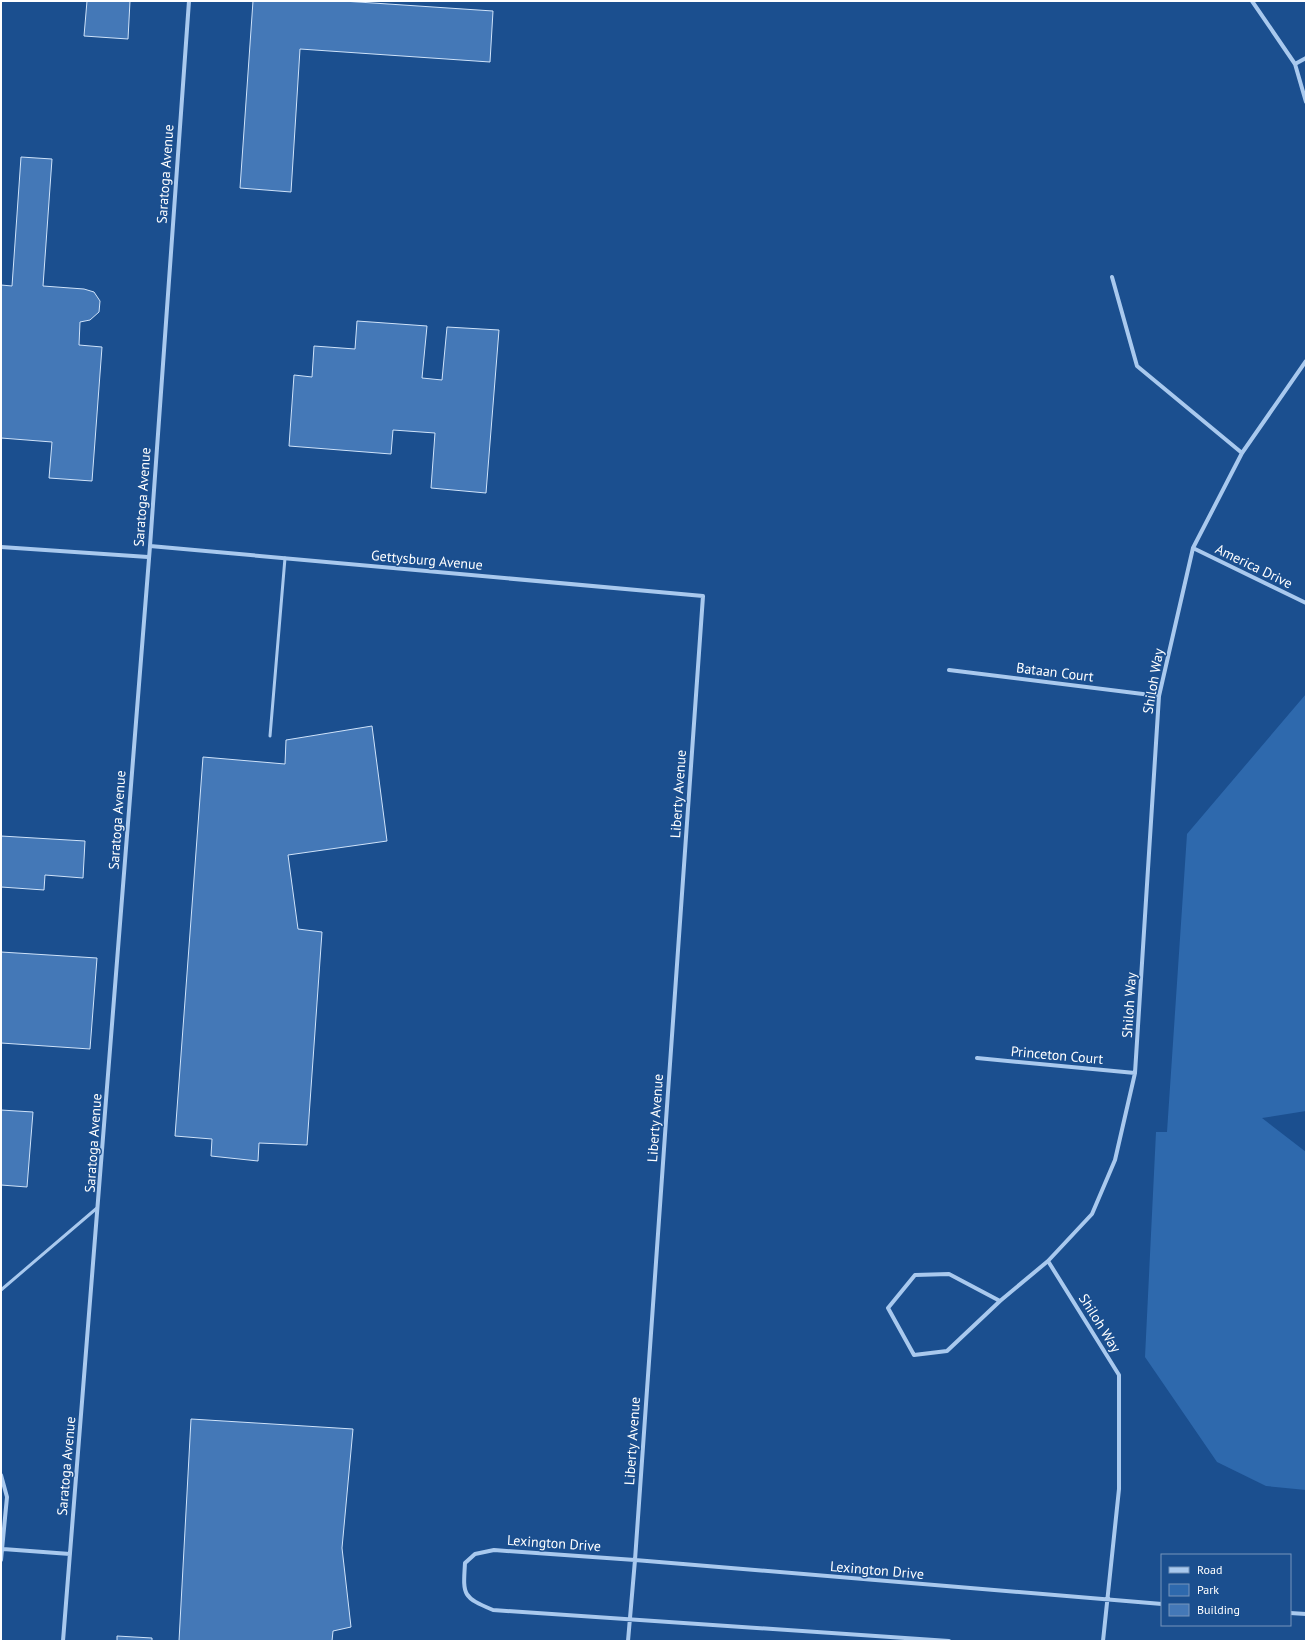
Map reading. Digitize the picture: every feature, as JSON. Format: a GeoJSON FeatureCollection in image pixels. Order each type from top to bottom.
{"type":"FeatureCollection","features":[{"type":"Feature","properties":{"kind":"street","name":"Saratoga Avenue"},"geometry":{"type":"LineString","coordinates":[[64,1641],[150,546],[189,1]]}},
{"type":"Feature","properties":{"kind":"street"},"geometry":{"type":"LineString","coordinates":[[1252,1],[1295,64],[1306,102]]}},
{"type":"Feature","properties":{"kind":"street"},"geometry":{"type":"LineString","coordinates":[[1295,64],[1306,58]]}},
{"type":"Feature","properties":{"kind":"street"},"geometry":{"type":"LineString","coordinates":[[1112,277],[1137,366],[1242,453]]}},
{"type":"Feature","properties":{"kind":"street","name":"Shiloh Way"},"geometry":{"type":"LineString","coordinates":[[1103,1641],[1119,1490],[1119,1375],[1048,1261],[1092,1214],[1115,1160],[1135,1073],[1159,696],[1193,548],[1242,453],[1306,361]]}},
{"type":"Feature","properties":{"kind":"street","name":"Gettysburg Avenue"},"geometry":{"type":"LineString","coordinates":[[150,546],[702,596]]}},
{"type":"Feature","properties":{"kind":"street"},"geometry":{"type":"LineString","coordinates":[[1,547],[148,557]]}},
{"type":"Feature","properties":{"kind":"street","name":"America Drive"},"geometry":{"type":"LineString","coordinates":[[1193,548],[1306,603]]}},
{"type":"Feature","properties":{"kind":"street","name":"Liberty Avenue"},"geometry":{"type":"LineString","coordinates":[[628,1641],[635,1560],[702,596]]}},
{"type":"Feature","properties":{"kind":"street","name":"Bataan Court"},"geometry":{"type":"LineString","coordinates":[[949,670],[1159,696]]}},
{"type":"Feature","properties":{"kind":"street","name":"Princeton Court"},"geometry":{"type":"LineString","coordinates":[[977,1058],[1135,1073]]}},
{"type":"Feature","properties":{"kind":"street"},"geometry":{"type":"LineString","coordinates":[[1000,1301],[949,1274],[916,1275],[888,1308],[914,1356],[947,1351],[1000,1301],[1048,1261]]}},
{"type":"Feature","properties":{"kind":"street"},"geometry":{"type":"LineString","coordinates":[[1,1474],[7,1497],[1,1560]]}},
{"type":"Feature","properties":{"kind":"street"},"geometry":{"type":"LineString","coordinates":[[3,1549],[70,1554]]}},
{"type":"Feature","properties":{"kind":"street","name":"Lexington Drive"},"geometry":{"type":"LineString","coordinates":[[949,1641],[630,1618],[493,1610],[473,1601],[464,1588],[465,1564],[475,1554],[494,1550],[635,1560],[1161,1604]]}},
{"type":"Feature","properties":{"kind":"street"},"geometry":{"type":"LineString","coordinates":[[1291,1613],[1306,1614]]}},
{"type":"Feature","properties":{"kind":"lane"},"geometry":{"type":"LineString","coordinates":[[270,736],[285,558]]}},
{"type":"Feature","properties":{"kind":"lane"},"geometry":{"type":"LineString","coordinates":[[1,1290],[99,1207]]}},
{"type":"Feature","properties":{"kind":"green space"},"geometry":{"type":"Polygon","coordinates":[[[1306,694],[1306,1111],[1262,1118],[1306,1152],[1306,1490],[1266,1486],[1217,1462],[1145,1357],[1156,1132],[1167,1132],[1187,834],[1306,694]]]}},
{"type":"Feature","properties":{"kind":"building"},"geometry":{"type":"Polygon","coordinates":[[[87,1],[130,1],[128,39],[84,36],[87,1]]]}},
{"type":"Feature","properties":{"kind":"building"},"geometry":{"type":"Polygon","coordinates":[[[253,1],[343,1],[493,11],[490,62],[300,49],[291,192],[240,188],[253,1]]]}},
{"type":"Feature","properties":{"kind":"building"},"geometry":{"type":"Polygon","coordinates":[[[21,157],[52,159],[43,286],[84,289],[94,292],[100,301],[99,312],[90,320],[80,322],[79,345],[102,347],[92,481],[49,478],[52,442],[1,438],[1,285],[12,286],[21,157]]]}},
{"type":"Feature","properties":{"kind":"building"},"geometry":{"type":"Polygon","coordinates":[[[357,321],[427,326],[422,378],[442,380],[447,327],[499,330],[486,493],[431,488],[435,433],[393,430],[391,454],[289,446],[294,375],[312,377],[314,346],[355,349],[357,321]]]}},
{"type":"Feature","properties":{"kind":"building"},"geometry":{"type":"Polygon","coordinates":[[[372,726],[387,841],[288,855],[298,929],[322,932],[307,1145],[259,1143],[258,1161],[211,1156],[212,1139],[175,1136],[203,757],[285,764],[286,740],[372,726]]]}},
{"type":"Feature","properties":{"kind":"building"},"geometry":{"type":"Polygon","coordinates":[[[1,836],[85,841],[83,878],[45,875],[44,890],[1,887],[1,836]]]}},
{"type":"Feature","properties":{"kind":"building"},"geometry":{"type":"Polygon","coordinates":[[[1,952],[97,958],[90,1049],[1,1043],[1,952]]]}},
{"type":"Feature","properties":{"kind":"building"},"geometry":{"type":"Polygon","coordinates":[[[1,1110],[33,1112],[27,1187],[1,1185],[1,1110]]]}},
{"type":"Feature","properties":{"kind":"building"},"geometry":{"type":"Polygon","coordinates":[[[191,1419],[353,1429],[342,1548],[351,1627],[333,1631],[332,1641],[179,1641],[191,1419]]]}},
{"type":"Feature","properties":{"kind":"building"},"geometry":{"type":"Polygon","coordinates":[[[117,1636],[152,1638],[152,1641],[117,1641],[117,1636]]]}}]}
